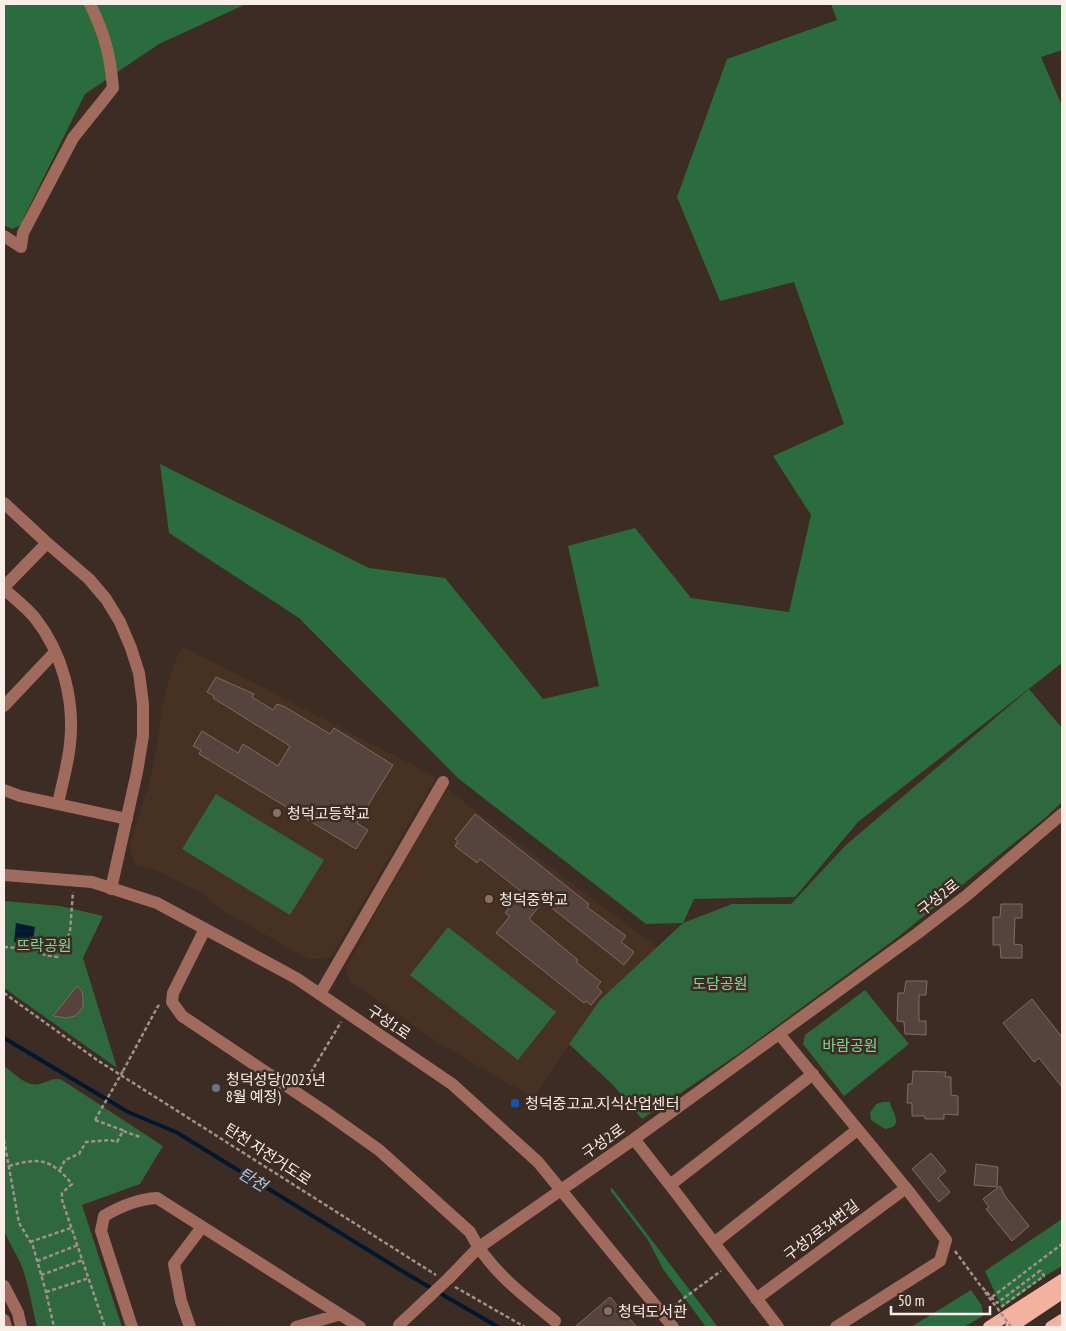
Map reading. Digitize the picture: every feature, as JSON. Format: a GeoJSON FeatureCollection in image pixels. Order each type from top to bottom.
{"type":"FeatureCollection","features":[{"type":"Feature","properties":{"kind":"main road"},"geometry":{"type":"LineString","coordinates":[[989,1327],[1062,1280]]}},
{"type":"Feature","properties":{"kind":"main road"},"geometry":{"type":"LineString","coordinates":[[1011,1327],[1062,1293]]}},
{"type":"Feature","properties":{"kind":"main road"},"geometry":{"type":"LineString","coordinates":[[1051,1327],[1062,1320]]}},
{"type":"Feature","properties":{"kind":"street"},"geometry":{"type":"LineString","coordinates":[[4,236],[21,247],[23,233],[30,218],[73,138],[113,88],[111,58],[107,43],[90,4]]}},
{"type":"Feature","properties":{"kind":"street"},"geometry":{"type":"LineString","coordinates":[[4,503],[47,543],[89,578],[106,599],[120,622],[132,648],[139,673],[143,704],[144,736],[112,889]]}},
{"type":"Feature","properties":{"kind":"street"},"geometry":{"type":"LineString","coordinates":[[47,543],[4,588],[34,616],[52,643],[65,676],[70,706],[71,743],[58,804]]}},
{"type":"Feature","properties":{"kind":"street"},"geometry":{"type":"LineString","coordinates":[[4,706],[56,652]]}},
{"type":"Feature","properties":{"kind":"street"},"geometry":{"type":"LineString","coordinates":[[320,994],[443,782]]}},
{"type":"Feature","properties":{"kind":"street"},"geometry":{"type":"LineString","coordinates":[[4,790],[20,796],[127,819]]}},
{"type":"Feature","properties":{"kind":"street","name":"구성2로"},"geometry":{"type":"LineString","coordinates":[[398,1326],[451,1282],[478,1248],[780,1035],[966,896],[1062,814]]}},
{"type":"Feature","properties":{"kind":"street","name":"구성1로"},"geometry":{"type":"LineString","coordinates":[[4,875],[92,882],[157,903],[296,978],[320,994],[452,1084],[538,1162],[673,1327]]}},
{"type":"Feature","properties":{"kind":"street"},"geometry":{"type":"LineString","coordinates":[[206,929],[173,992],[172,1002],[182,1016],[298,1093],[379,1150],[470,1232],[478,1248],[518,1291],[556,1321]]}},
{"type":"Feature","properties":{"kind":"street"},"geometry":{"type":"LineString","coordinates":[[780,1035],[906,1188],[946,1240],[940,1261],[836,1327]]}},
{"type":"Feature","properties":{"kind":"street"},"geometry":{"type":"LineString","coordinates":[[670,1185],[813,1074]]}},
{"type":"Feature","properties":{"kind":"street"},"geometry":{"type":"LineString","coordinates":[[714,1243],[857,1130]]}},
{"type":"Feature","properties":{"kind":"street"},"geometry":{"type":"LineString","coordinates":[[634,1139],[778,1327]]}},
{"type":"Feature","properties":{"kind":"street","name":"구성2로34번길"},"geometry":{"type":"LineString","coordinates":[[756,1299],[906,1188]]}},
{"type":"Feature","properties":{"kind":"street"},"geometry":{"type":"LineString","coordinates":[[132,1327],[101,1231],[104,1216],[144,1198],[157,1198],[360,1327]]}},
{"type":"Feature","properties":{"kind":"street"},"geometry":{"type":"LineString","coordinates":[[190,1327],[181,1301],[174,1264],[202,1227]]}},
{"type":"Feature","properties":{"kind":"street"},"geometry":{"type":"LineString","coordinates":[[4,1286],[18,1313],[21,1327]]}},
{"type":"Feature","properties":{"kind":"street"},"geometry":{"type":"LineString","coordinates":[[296,1327],[338,1314]]}},
{"type":"Feature","properties":{"kind":"street"},"geometry":{"type":"LineString","coordinates":[[4,1320],[6,1327]]}},
{"type":"Feature","properties":{"kind":"path"},"geometry":{"type":"LineString","coordinates":[[4,947],[35,949],[45,955],[58,957],[70,932],[74,881]]}},
{"type":"Feature","properties":{"kind":"path","name":"탄천 자전거도로"},"geometry":{"type":"LineString","coordinates":[[4,993],[97,1060],[436,1275]]}},
{"type":"Feature","properties":{"kind":"path"},"geometry":{"type":"LineString","coordinates":[[60,1170],[65,1160],[80,1154],[86,1142],[110,1140],[117,1142],[123,1132],[140,1137],[94,1120],[158,1006]]}},
{"type":"Feature","properties":{"kind":"path"},"geometry":{"type":"LineString","coordinates":[[298,1093],[347,1013]]}},
{"type":"Feature","properties":{"kind":"path"},"geometry":{"type":"LineString","coordinates":[[4,1140],[19,1223],[30,1242],[37,1261],[54,1327]]}},
{"type":"Feature","properties":{"kind":"path"},"geometry":{"type":"LineString","coordinates":[[9,1166],[29,1160],[45,1162],[60,1170],[72,1184],[62,1193],[62,1200],[105,1327]]}},
{"type":"Feature","properties":{"kind":"path"},"geometry":{"type":"LineString","coordinates":[[30,1242],[72,1228]]}},
{"type":"Feature","properties":{"kind":"path"},"geometry":{"type":"LineString","coordinates":[[946,1240],[972,1272],[1011,1327]]}},
{"type":"Feature","properties":{"kind":"path"},"geometry":{"type":"LineString","coordinates":[[992,1297],[1062,1244]]}},
{"type":"Feature","properties":{"kind":"path"},"geometry":{"type":"LineString","coordinates":[[37,1261],[78,1245]]}},
{"type":"Feature","properties":{"kind":"path"},"geometry":{"type":"LineString","coordinates":[[41,1275],[83,1260]]}},
{"type":"Feature","properties":{"kind":"path"},"geometry":{"type":"LineString","coordinates":[[663,1314],[730,1264]]}},
{"type":"Feature","properties":{"kind":"path"},"geometry":{"type":"LineString","coordinates":[[980,1285],[997,1303],[1041,1270],[1044,1276],[998,1310]]}},
{"type":"Feature","properties":{"kind":"path"},"geometry":{"type":"LineString","coordinates":[[46,1292],[89,1278]]}},
{"type":"Feature","properties":{"kind":"path"},"geometry":{"type":"LineString","coordinates":[[451,1282],[525,1327]]}},
{"type":"Feature","properties":{"kind":"shaded area","name":"청덕고등학교"},"geometry":{"type":"Polygon","coordinates":[[[182,646],[436,777],[331,957],[308,959],[215,906],[202,893],[158,871],[136,865],[131,856],[130,844],[149,783],[157,748],[162,704],[173,667],[182,646]]]}},
{"type":"Feature","properties":{"kind":"shaded area","name":"청덕중학교"},"geometry":{"type":"Polygon","coordinates":[[[447,789],[658,948],[600,1000],[533,1098],[439,1043],[349,981],[346,967],[428,819],[447,789]]]}},
{"type":"Feature","properties":{"kind":"green space"},"geometry":{"type":"Polygon","coordinates":[[[4,4],[246,4],[159,44],[85,94],[21,225],[12,229],[4,225],[4,4]]]}},
{"type":"Feature","properties":{"kind":"green space"},"geometry":{"type":"Polygon","coordinates":[[[831,4],[1062,4],[1062,50],[1041,57],[1062,106],[1062,663],[858,822],[795,897],[694,899],[683,923],[646,924],[459,779],[299,618],[169,533],[160,464],[369,568],[445,578],[543,699],[599,686],[568,546],[635,528],[691,598],[789,612],[811,515],[773,456],[844,424],[794,282],[720,301],[677,197],[727,59],[837,20],[831,4]]]}},
{"type":"Feature","properties":{"kind":"green space","name":"도담공원"},"geometry":{"type":"Polygon","coordinates":[[[1029,689],[1062,728],[1062,802],[1045,818],[898,937],[737,1055],[642,1119],[613,1085],[569,1044],[600,1000],[683,923],[732,904],[791,904],[846,845],[1029,689]]]}},
{"type":"Feature","properties":{"kind":"green space"},"geometry":{"type":"Polygon","coordinates":[[[216,794],[324,860],[290,915],[182,849],[216,794]]]}},
{"type":"Feature","properties":{"kind":"green space","name":"뜨락공원"},"geometry":{"type":"Polygon","coordinates":[[[4,901],[60,906],[103,916],[83,958],[117,1068],[4,988],[4,901]]]}},
{"type":"Feature","properties":{"kind":"green space"},"geometry":{"type":"Polygon","coordinates":[[[448,927],[556,1012],[518,1060],[410,975],[448,927]]]}},
{"type":"Feature","properties":{"kind":"green space","name":"바람공원"},"geometry":{"type":"Polygon","coordinates":[[[865,990],[909,1044],[844,1096],[803,1044],[805,1035],[865,990]]]}},
{"type":"Feature","properties":{"kind":"green space"},"geometry":{"type":"Polygon","coordinates":[[[4,1066],[20,1079],[29,1083],[39,1084],[55,1079],[62,1080],[163,1146],[140,1184],[82,1205],[122,1327],[37,1327],[29,1289],[20,1262],[7,1238],[4,1228],[4,1066]]]}},
{"type":"Feature","properties":{"kind":"green space"},"geometry":{"type":"Polygon","coordinates":[[[890,1102],[896,1120],[893,1127],[885,1129],[871,1120],[870,1113],[876,1104],[890,1102]]]}},
{"type":"Feature","properties":{"kind":"green space"},"geometry":{"type":"Polygon","coordinates":[[[612,1188],[717,1326],[723,1327],[706,1327],[663,1269],[648,1240],[610,1190],[612,1188]]]}},
{"type":"Feature","properties":{"kind":"green space"},"geometry":{"type":"Polygon","coordinates":[[[1062,1219],[1062,1266],[1045,1276],[1002,1308],[985,1271],[1062,1219]]]}},
{"type":"Feature","properties":{"kind":"green space"},"geometry":{"type":"Polygon","coordinates":[[[971,1290],[982,1306],[983,1316],[964,1327],[911,1327],[971,1290]]]}},
{"type":"Feature","properties":{"kind":"water"},"geometry":{"type":"Polygon","coordinates":[[[16,923],[35,927],[32,945],[14,942],[16,923]]]}},
{"type":"Feature","properties":{"kind":"building"},"geometry":{"type":"Polygon","coordinates":[[[216,677],[254,694],[252,697],[273,710],[277,704],[285,707],[330,734],[334,728],[393,765],[357,823],[368,830],[356,849],[199,754],[201,750],[193,746],[202,731],[238,753],[243,744],[278,766],[290,746],[213,698],[214,696],[207,692],[216,677]]]}},
{"type":"Feature","properties":{"kind":"building"},"geometry":{"type":"Polygon","coordinates":[[[475,814],[589,904],[587,907],[626,936],[621,942],[634,952],[624,965],[543,901],[529,919],[601,982],[597,987],[602,992],[591,1005],[586,1001],[584,1003],[496,933],[510,916],[505,913],[522,892],[480,859],[477,863],[455,846],[458,841],[455,839],[475,814]]]}},
{"type":"Feature","properties":{"kind":"building"},"geometry":{"type":"Polygon","coordinates":[[[1001,904],[1022,904],[1022,918],[1015,918],[1014,944],[1022,945],[1022,958],[1001,958],[1000,945],[993,945],[993,917],[1000,917],[1001,904]]]}},
{"type":"Feature","properties":{"kind":"building"},"geometry":{"type":"Polygon","coordinates":[[[47,938],[53,938],[56,944],[54,949],[49,951],[44,948],[43,944],[47,938]]]}},
{"type":"Feature","properties":{"kind":"building"},"geometry":{"type":"Polygon","coordinates":[[[906,981],[927,981],[926,995],[919,995],[919,1021],[926,1021],[926,1035],[905,1034],[904,1022],[897,1021],[898,993],[904,993],[906,981]]]}},
{"type":"Feature","properties":{"kind":"building"},"geometry":{"type":"Polygon","coordinates":[[[77,986],[82,991],[83,997],[83,1007],[80,1011],[75,1016],[67,1018],[53,1016],[77,986]]]}},
{"type":"Feature","properties":{"kind":"building"},"geometry":{"type":"Polygon","coordinates":[[[1032,999],[1062,1037],[1062,1087],[1039,1058],[1034,1062],[1003,1023],[1032,999]]]}},
{"type":"Feature","properties":{"kind":"building"},"geometry":{"type":"Polygon","coordinates":[[[913,1071],[946,1072],[945,1077],[951,1077],[951,1095],[958,1096],[958,1115],[944,1114],[944,1119],[925,1119],[925,1116],[912,1116],[912,1103],[907,1103],[908,1084],[912,1084],[913,1071]]]}},
{"type":"Feature","properties":{"kind":"building"},"geometry":{"type":"Polygon","coordinates":[[[931,1153],[946,1171],[938,1178],[950,1192],[939,1202],[912,1169],[931,1153]]]}},
{"type":"Feature","properties":{"kind":"building"},"geometry":{"type":"Polygon","coordinates":[[[976,1164],[998,1167],[997,1187],[974,1185],[976,1164]]]}},
{"type":"Feature","properties":{"kind":"building"},"geometry":{"type":"Polygon","coordinates":[[[1000,1186],[1005,1196],[1029,1226],[1012,1241],[986,1209],[989,1207],[983,1199],[1000,1186]]]}},
{"type":"Feature","properties":{"kind":"building","name":"청덕도서관"},"geometry":{"type":"Polygon","coordinates":[[[610,1297],[637,1327],[575,1327],[610,1297]]]}},
{"type":"Feature","properties":{"kind":"waterway","name":"탄천"},"geometry":{"type":"LineString","coordinates":[[4,1038],[128,1112],[176,1132],[407,1274],[498,1327]]}},
{"type":"Feature","properties":{"kind":"place","name":"청덕고등학교"},"geometry":{"type":"Point","coordinates":[277,813]}},
{"type":"Feature","properties":{"kind":"place","name":"청덕중학교"},"geometry":{"type":"Point","coordinates":[489,899]}},
{"type":"Feature","properties":{"kind":"place","name":"청덕성당(2023년 8월 예정)"},"geometry":{"type":"Point","coordinates":[216,1088]}},
{"type":"Feature","properties":{"kind":"place","name":"청덕중고교.지식산업센터"},"geometry":{"type":"Point","coordinates":[515,1103]}},
{"type":"Feature","properties":{"kind":"place","name":"청덕도서관"},"geometry":{"type":"Point","coordinates":[608,1311]}}]}
